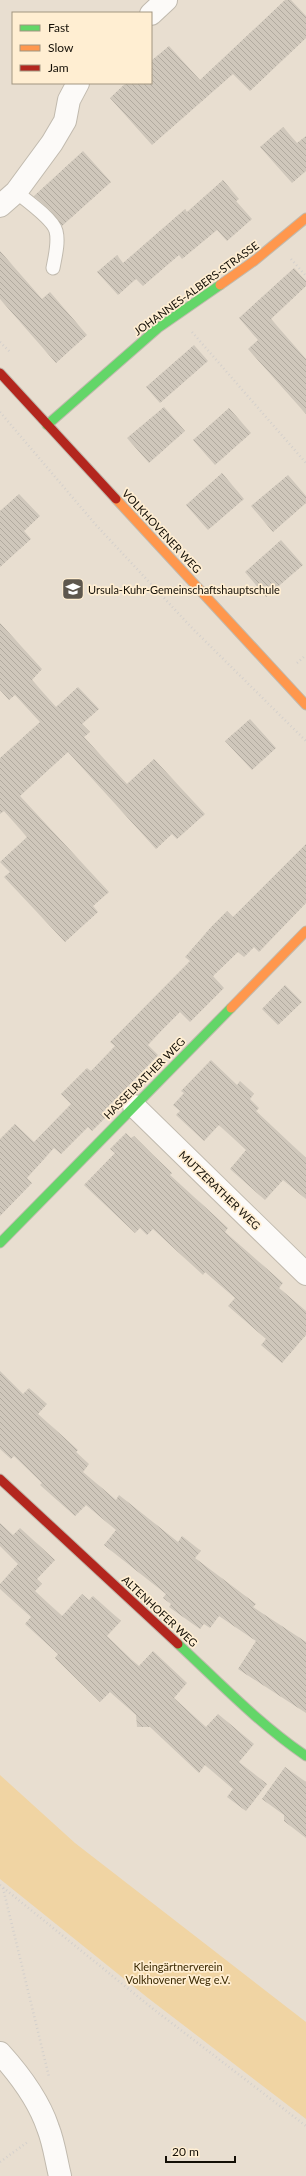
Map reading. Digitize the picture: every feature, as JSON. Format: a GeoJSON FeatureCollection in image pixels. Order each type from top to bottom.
{"type":"FeatureCollection","features":[{"type":"Feature","properties":{"kind":"street"},"geometry":{"type":"LineString","coordinates":[[152,13],[166,0]]}},
{"type":"Feature","properties":{"kind":"street"},"geometry":{"type":"LineString","coordinates":[[0,206],[16,192],[52,143],[65,121],[69,100],[77,84]]}},
{"type":"Feature","properties":{"kind":"street","name":"JOHANNES-ALBERS-STRASSE"},"geometry":{"type":"LineString","coordinates":[[47,424],[176,315],[254,261],[306,218]]}},
{"type":"Feature","properties":{"kind":"street","name":"VOLKHOVENER WEG"},"geometry":{"type":"LineString","coordinates":[[0,373],[306,705]]}},
{"type":"Feature","properties":{"kind":"street","name":"HASSELRATHER WEG"},"geometry":{"type":"LineString","coordinates":[[0,1242],[306,931]]}},
{"type":"Feature","properties":{"kind":"street","name":"MUTZERATHER WEG"},"geometry":{"type":"LineString","coordinates":[[134,1106],[306,1274]]}},
{"type":"Feature","properties":{"kind":"street","name":"ALTENHOFER WEG"},"geometry":{"type":"LineString","coordinates":[[0,1479],[238,1701],[290,1746],[306,1756]]}},
{"type":"Feature","properties":{"kind":"street"},"geometry":{"type":"LineString","coordinates":[[0,2053],[14,2069],[38,2107],[48,2128],[60,2176]]}},
{"type":"Feature","properties":{"kind":"lane"},"geometry":{"type":"LineString","coordinates":[[16,192],[46,218],[56,230],[53,268]]}},
{"type":"Feature","properties":{"kind":"path"},"geometry":{"type":"LineString","coordinates":[[176,315],[306,463]]}},
{"type":"Feature","properties":{"kind":"path"},"geometry":{"type":"LineString","coordinates":[[0,412],[96,525],[192,628],[306,741]]}},
{"type":"Feature","properties":{"kind":"path"},"geometry":{"type":"LineString","coordinates":[[297,663],[306,655]]}},
{"type":"Feature","properties":{"kind":"path"},"geometry":{"type":"LineString","coordinates":[[1,1886],[50,2083],[38,2107]]}},
{"type":"Feature","properties":{"kind":"path"},"geometry":{"type":"LineString","coordinates":[[1,1886],[152,2008],[306,2126]]}},
{"type":"Feature","properties":{"kind":"path"},"geometry":{"type":"LineString","coordinates":[[0,2162],[48,2128]]}},
{"type":"Feature","properties":{"kind":"green space","name":"Kleingärtnerverein Volkhovener Weg e.V."},"geometry":{"type":"Polygon","coordinates":[[[0,1775],[75,1843],[306,2022],[306,2119],[148,1998],[0,1879],[0,1775]]]}},
{"type":"Feature","properties":{"kind":"building"},"geometry":{"type":"Polygon","coordinates":[[[285,0],[291,0],[306,16],[306,38],[250,91],[233,74],[152,145],[110,98],[125,84],[152,84],[152,60],[169,46],[200,80],[285,0]]]}},
{"type":"Feature","properties":{"kind":"building"},"geometry":{"type":"Polygon","coordinates":[[[283,127],[297,143],[306,136],[306,171],[292,183],[260,147],[283,127]]]}},
{"type":"Feature","properties":{"kind":"building"},"geometry":{"type":"Polygon","coordinates":[[[83,151],[111,182],[62,226],[50,210],[34,196],[83,151]]]}},
{"type":"Feature","properties":{"kind":"building"},"geometry":{"type":"Polygon","coordinates":[[[223,180],[239,199],[236,201],[252,219],[227,241],[217,230],[182,259],[179,255],[143,286],[136,279],[118,295],[97,272],[117,255],[123,263],[185,209],[187,212],[223,180]]]}},
{"type":"Feature","properties":{"kind":"building"},"geometry":{"type":"Polygon","coordinates":[[[0,251],[42,299],[50,292],[87,335],[56,363],[0,299],[0,251]]]}},
{"type":"Feature","properties":{"kind":"building"},"geometry":{"type":"Polygon","coordinates":[[[294,268],[306,281],[306,286],[271,319],[306,359],[306,414],[248,349],[258,340],[239,318],[294,268]]]}},
{"type":"Feature","properties":{"kind":"building"},"geometry":{"type":"Polygon","coordinates":[[[194,345],[208,361],[160,403],[146,387],[194,345]]]}},
{"type":"Feature","properties":{"kind":"building"},"geometry":{"type":"Polygon","coordinates":[[[164,407],[185,431],[149,463],[127,438],[164,407]]]}},
{"type":"Feature","properties":{"kind":"building"},"geometry":{"type":"Polygon","coordinates":[[[229,408],[251,433],[215,465],[193,440],[229,408]]]}},
{"type":"Feature","properties":{"kind":"building"},"geometry":{"type":"Polygon","coordinates":[[[222,473],[244,499],[208,530],[186,505],[222,473]]]}},
{"type":"Feature","properties":{"kind":"building"},"geometry":{"type":"Polygon","coordinates":[[[288,475],[306,496],[306,503],[273,532],[251,506],[288,475]]]}},
{"type":"Feature","properties":{"kind":"building"},"geometry":{"type":"Polygon","coordinates":[[[19,494],[40,516],[24,531],[31,539],[0,567],[0,511],[19,494]]]}},
{"type":"Feature","properties":{"kind":"building"},"geometry":{"type":"Polygon","coordinates":[[[281,540],[303,565],[266,597],[245,572],[281,540]]]}},
{"type":"Feature","properties":{"kind":"building"},"geometry":{"type":"Polygon","coordinates":[[[0,623],[42,669],[32,680],[56,707],[78,687],[99,709],[82,724],[90,732],[84,737],[127,784],[154,759],[205,814],[177,839],[172,834],[156,849],[68,752],[20,796],[109,892],[93,906],[98,912],[65,942],[4,877],[10,872],[0,862],[27,837],[4,811],[0,814],[0,758],[40,722],[15,695],[9,700],[0,690],[0,623]]]}},
{"type":"Feature","properties":{"kind":"building"},"geometry":{"type":"Polygon","coordinates":[[[250,719],[276,748],[252,770],[225,741],[250,719]]]}},
{"type":"Feature","properties":{"kind":"building"},"geometry":{"type":"Polygon","coordinates":[[[306,844],[306,903],[259,952],[254,947],[244,957],[238,952],[213,976],[224,988],[190,1022],[180,1012],[164,1028],[148,1045],[158,1055],[104,1111],[108,1115],[92,1131],[88,1127],[61,1154],[54,1148],[27,1178],[32,1183],[0,1216],[0,1139],[15,1124],[34,1142],[71,1104],[61,1094],[87,1068],[91,1071],[115,1046],[110,1042],[190,961],[185,957],[212,926],[227,911],[233,917],[306,844]]]}},
{"type":"Feature","properties":{"kind":"building"},"geometry":{"type":"Polygon","coordinates":[[[285,985],[302,1002],[278,1025],[262,1009],[285,985]]]}},
{"type":"Feature","properties":{"kind":"building"},"geometry":{"type":"Polygon","coordinates":[[[211,1060],[237,1085],[240,1081],[254,1094],[250,1099],[259,1108],[256,1111],[306,1158],[306,1199],[283,1180],[265,1200],[230,1169],[246,1150],[219,1125],[204,1141],[176,1115],[180,1111],[173,1105],[184,1093],[181,1091],[211,1060]]]}},
{"type":"Feature","properties":{"kind":"building"},"geometry":{"type":"Polygon","coordinates":[[[126,1133],[131,1138],[134,1136],[172,1173],[170,1175],[228,1228],[225,1232],[283,1283],[279,1288],[306,1311],[306,1335],[282,1363],[261,1345],[266,1339],[228,1306],[235,1298],[205,1272],[203,1275],[153,1229],[147,1235],[140,1228],[135,1233],[84,1185],[115,1153],[110,1149],[126,1133]]]}},
{"type":"Feature","properties":{"kind":"building"},"geometry":{"type":"Polygon","coordinates":[[[0,1371],[23,1394],[29,1388],[47,1404],[38,1414],[78,1450],[76,1452],[89,1464],[83,1472],[116,1500],[119,1495],[178,1542],[182,1536],[201,1551],[195,1558],[256,1604],[253,1607],[306,1642],[306,1713],[238,1669],[256,1641],[219,1616],[210,1628],[204,1624],[200,1629],[169,1607],[171,1604],[163,1598],[166,1594],[104,1545],[116,1530],[86,1505],[75,1516],[40,1485],[42,1483],[14,1456],[11,1459],[0,1449],[0,1371]]]}},
{"type":"Feature","properties":{"kind":"building"},"geometry":{"type":"Polygon","coordinates":[[[0,1523],[13,1535],[20,1528],[55,1560],[37,1579],[42,1584],[35,1591],[62,1616],[82,1594],[89,1600],[93,1596],[121,1621],[107,1636],[132,1660],[139,1666],[153,1651],[187,1683],[174,1698],[206,1727],[218,1714],[254,1744],[239,1762],[267,1784],[246,1811],[227,1797],[233,1789],[205,1765],[199,1773],[150,1727],[137,1727],[136,1715],[110,1692],[100,1702],[55,1658],[58,1654],[25,1624],[31,1617],[0,1589],[0,1584],[18,1564],[0,1546],[0,1523]]]}},
{"type":"Feature","properties":{"kind":"building"},"geometry":{"type":"Polygon","coordinates":[[[285,1767],[306,1782],[306,1838],[284,1821],[284,1815],[262,1799],[285,1767]]]}},
{"type":"Feature","properties":{"kind":"traffic: fast"},"geometry":{"type":"LineString","coordinates":[[47,425],[158,328],[220,285]]}},
{"type":"Feature","properties":{"kind":"traffic: fast"},"geometry":{"type":"LineString","coordinates":[[0,1243],[231,1008]]}},
{"type":"Feature","properties":{"kind":"traffic: fast"},"geometry":{"type":"LineString","coordinates":[[178,1644],[256,1717],[306,1756]]}},
{"type":"Feature","properties":{"kind":"traffic: slow"},"geometry":{"type":"LineString","coordinates":[[220,285],[254,261],[306,218]]}},
{"type":"Feature","properties":{"kind":"traffic: slow"},"geometry":{"type":"LineString","coordinates":[[116,499],[306,705]]}},
{"type":"Feature","properties":{"kind":"traffic: slow"},"geometry":{"type":"LineString","coordinates":[[231,1008],[306,931]]}},
{"type":"Feature","properties":{"kind":"traffic: jam"},"geometry":{"type":"LineString","coordinates":[[0,373],[116,499]]}},
{"type":"Feature","properties":{"kind":"traffic: jam"},"geometry":{"type":"LineString","coordinates":[[0,1479],[178,1644]]}},
{"type":"Feature","properties":{"kind":"place","name":"Ursula-Kuhr-Gemeinschaftshauptschule"},"geometry":{"type":"Point","coordinates":[73,589]}}]}
